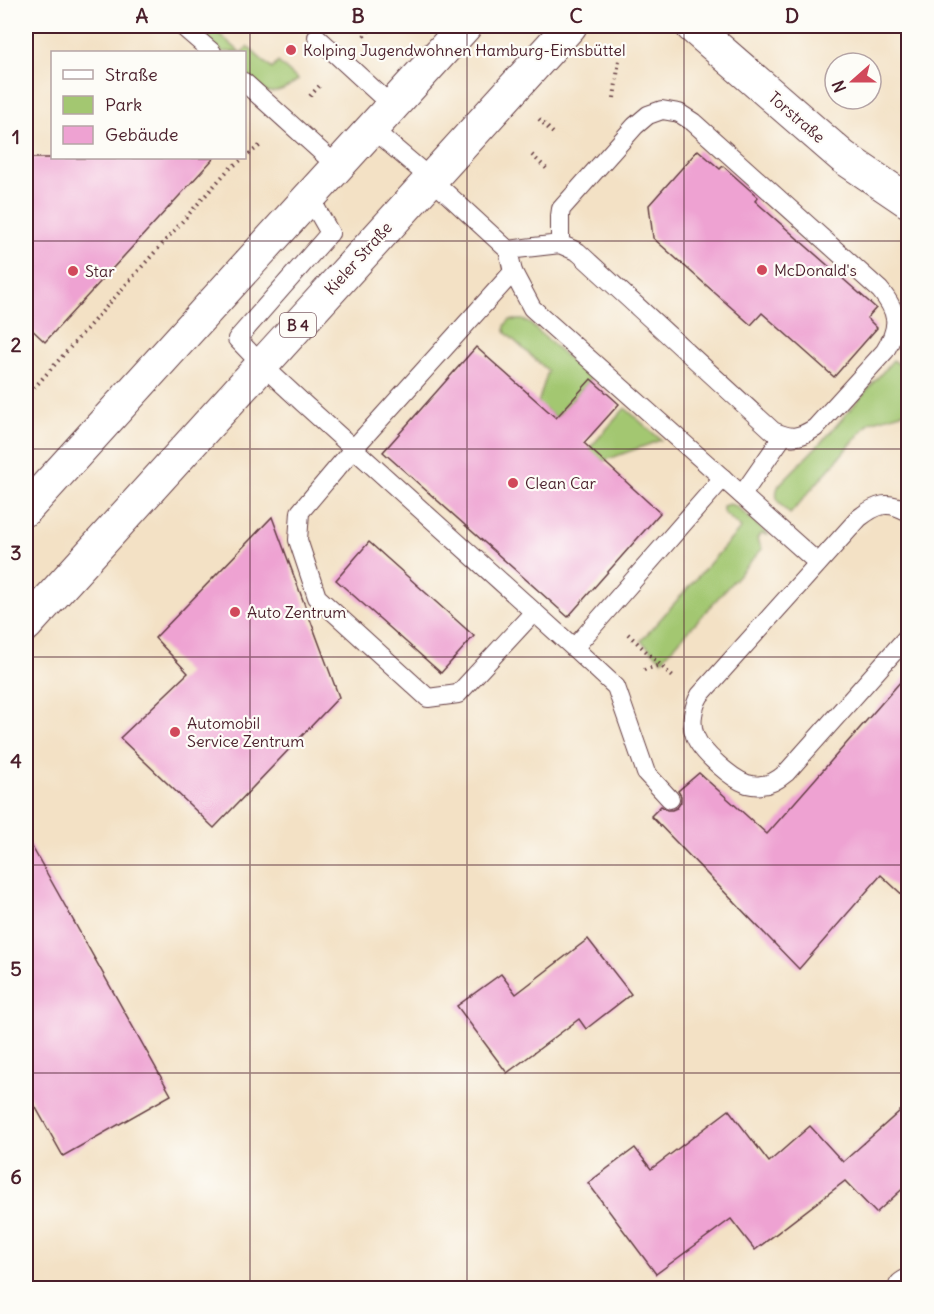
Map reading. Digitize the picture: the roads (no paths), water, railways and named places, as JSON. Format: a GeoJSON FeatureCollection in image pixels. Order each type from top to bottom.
{"type":"FeatureCollection","features":[{"type":"Feature","properties":{"kind":"main road"},"geometry":{"type":"LineString","coordinates":[[26,509],[465,26]]}},
{"type":"Feature","properties":{"kind":"main road","name":"Kieler Straße"},"geometry":{"type":"LineString","coordinates":[[26,625],[570,26]]}},
{"type":"Feature","properties":{"kind":"main road","name":"Torstraße"},"geometry":{"type":"LineString","coordinates":[[692,26],[843,157],[909,201]]}},
{"type":"Feature","properties":{"kind":"lane"},"geometry":{"type":"LineString","coordinates":[[182,26],[211,51]]}},
{"type":"Feature","properties":{"kind":"lane"},"geometry":{"type":"LineString","coordinates":[[317,37],[343,60],[382,117],[431,178],[508,250],[513,272],[532,308],[818,563]]}},
{"type":"Feature","properties":{"kind":"lane"},"geometry":{"type":"LineString","coordinates":[[246,84],[336,166]]}},
{"type":"Feature","properties":{"kind":"lane"},"geometry":{"type":"LineString","coordinates":[[508,250],[560,244],[578,252],[764,423],[783,436],[804,435],[815,428],[885,351],[893,337],[896,321],[892,304],[880,290],[693,122],[679,113],[662,110],[648,115],[635,126],[561,209],[560,244]]}},
{"type":"Feature","properties":{"kind":"lane"},"geometry":{"type":"LineString","coordinates":[[309,196],[330,234],[237,339],[262,365],[616,687],[646,773],[670,799]]}},
{"type":"Feature","properties":{"kind":"lane"},"geometry":{"type":"LineString","coordinates":[[513,272],[354,448],[300,512],[298,540],[317,597],[428,698],[458,694],[534,612]]}},
{"type":"Feature","properties":{"kind":"lane"},"geometry":{"type":"LineString","coordinates":[[742,495],[783,436]]}},
{"type":"Feature","properties":{"kind":"lane"},"geometry":{"type":"LineString","coordinates":[[574,648],[723,478]]}},
{"type":"Feature","properties":{"kind":"lane"},"geometry":{"type":"LineString","coordinates":[[909,512],[899,506],[885,504],[873,507],[859,518],[697,700],[693,723],[695,737],[704,750],[732,776],[748,784],[762,785],[776,781],[786,773],[909,636]]}},
{"type":"Feature","properties":{"kind":"place","name":"Kolping Jugendwohnen Hamburg-Eimsbüttel"},"geometry":{"type":"Point","coordinates":[291,50]}},
{"type":"Feature","properties":{"kind":"place","name":"McDonald's"},"geometry":{"type":"Point","coordinates":[762,270]}},
{"type":"Feature","properties":{"kind":"place","name":"Star"},"geometry":{"type":"Point","coordinates":[73,271]}},
{"type":"Feature","properties":{"kind":"place","name":"Clean Car"},"geometry":{"type":"Point","coordinates":[513,483]}},
{"type":"Feature","properties":{"kind":"place","name":"Auto Zentrum"},"geometry":{"type":"Point","coordinates":[235,612]}},
{"type":"Feature","properties":{"kind":"place","name":"Automobil Service Zentrum"},"geometry":{"type":"Point","coordinates":[175,732]}}]}
